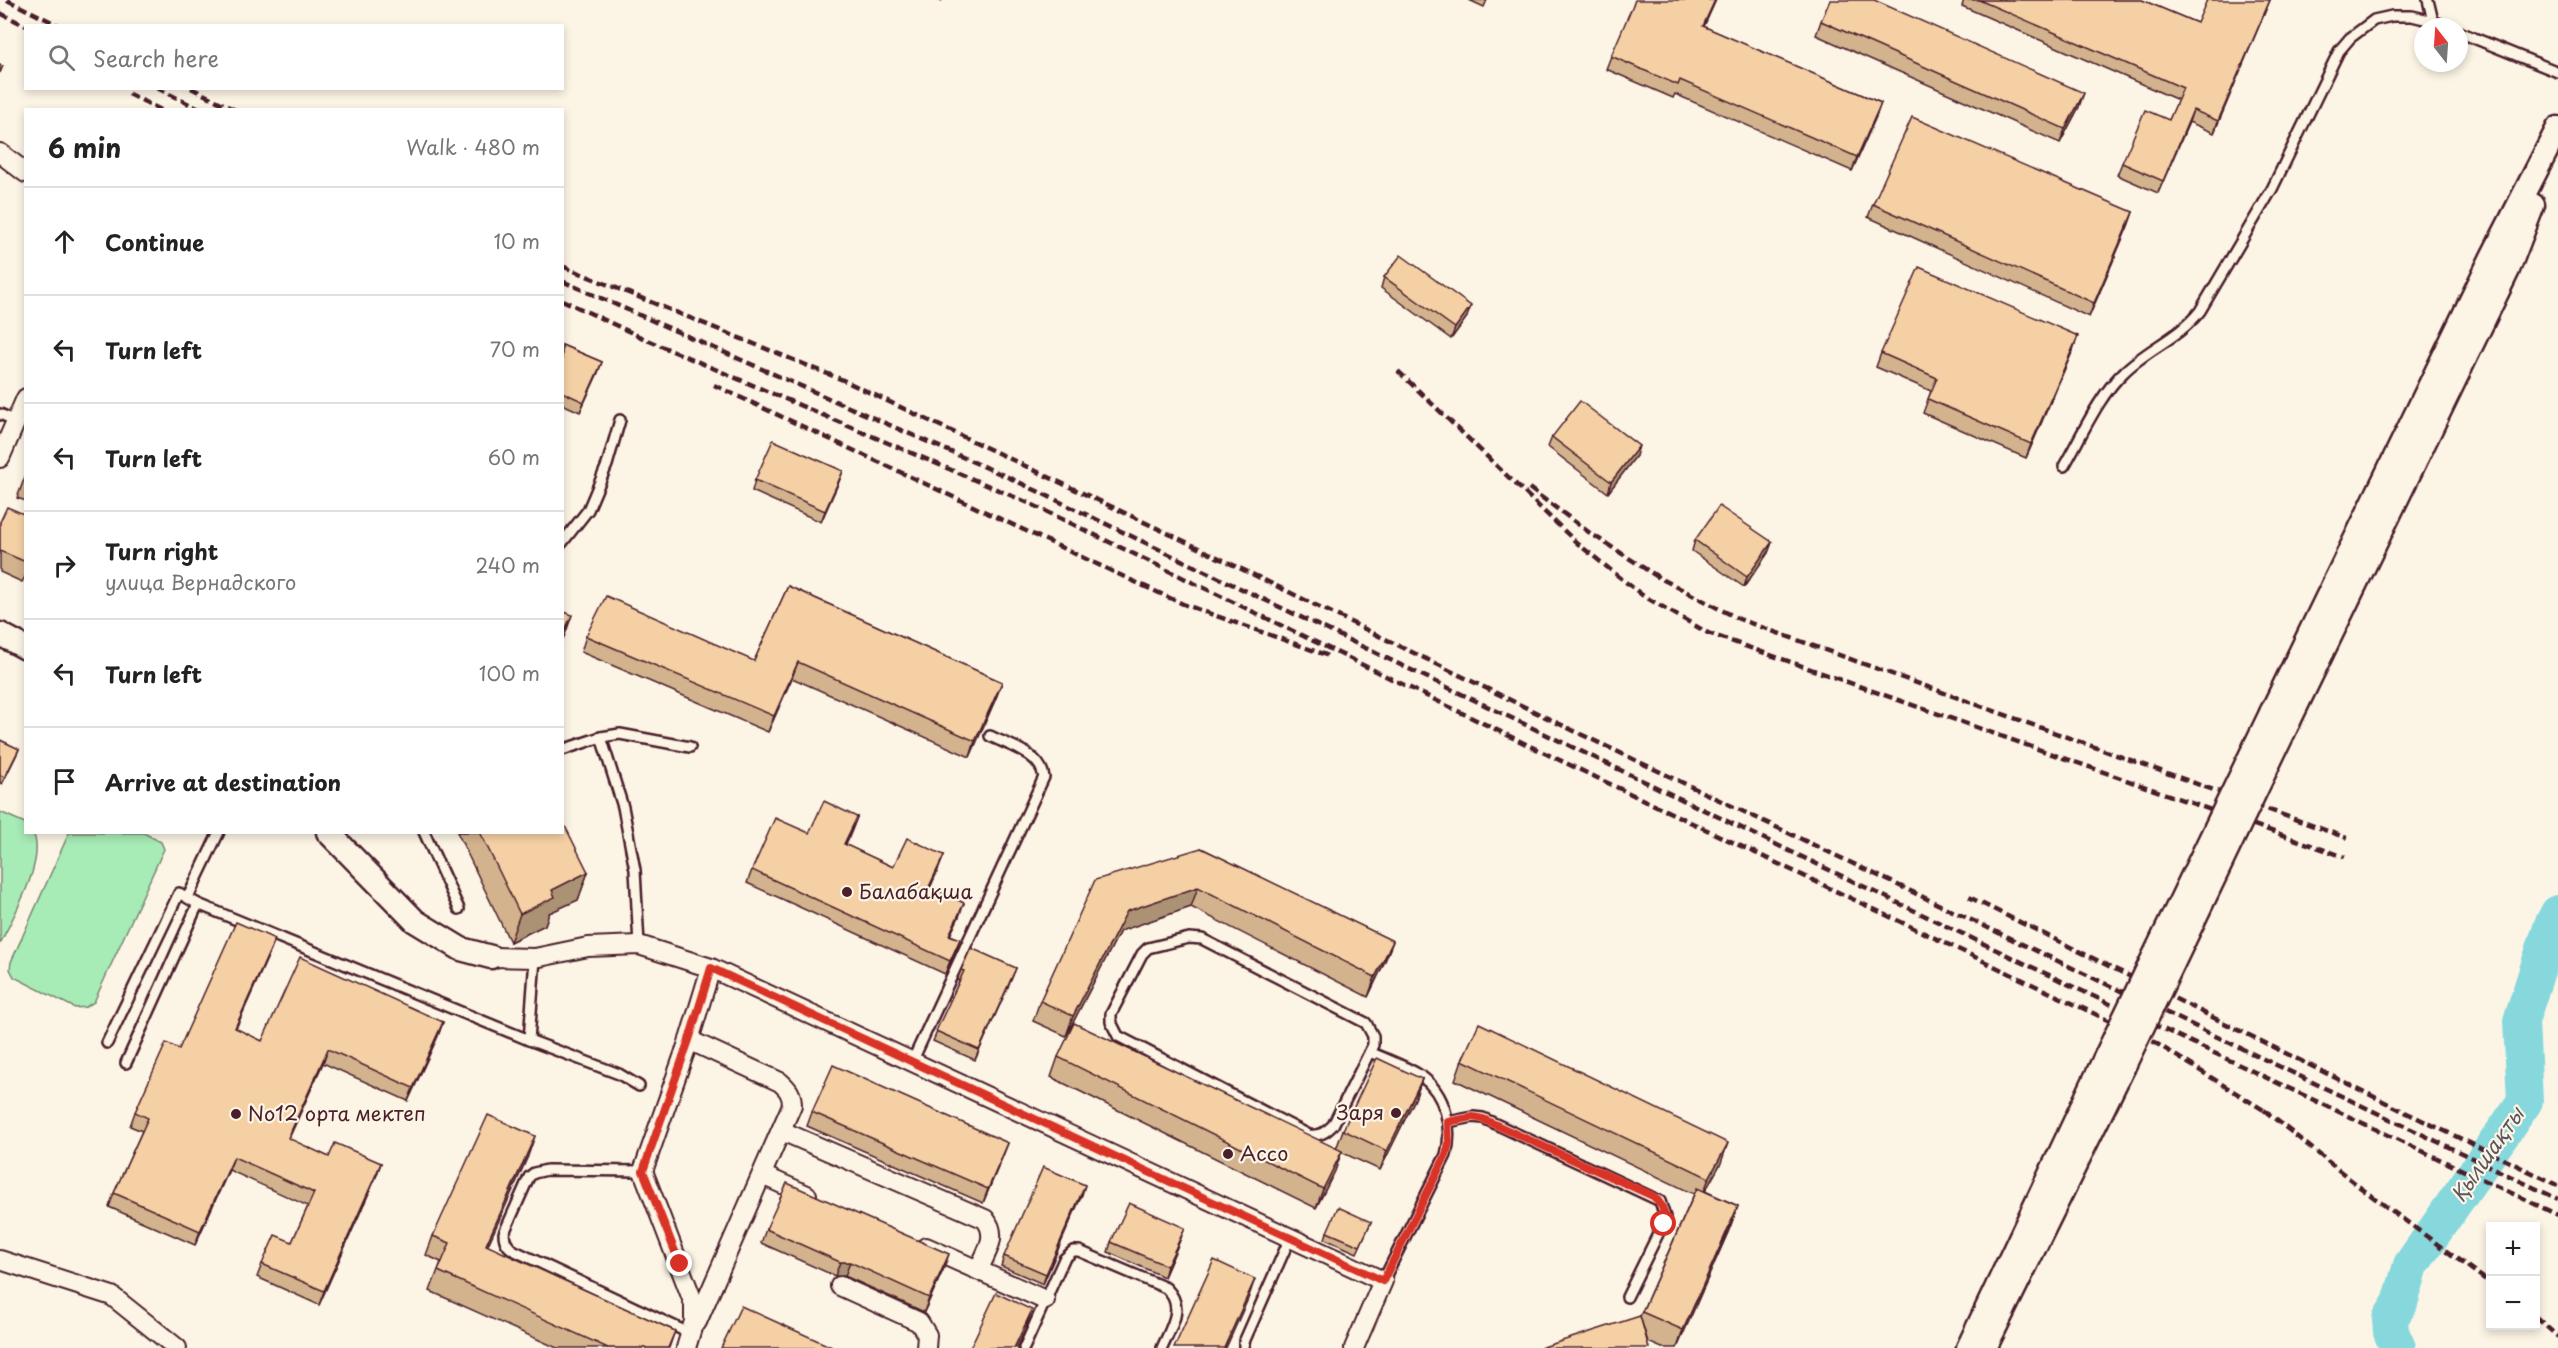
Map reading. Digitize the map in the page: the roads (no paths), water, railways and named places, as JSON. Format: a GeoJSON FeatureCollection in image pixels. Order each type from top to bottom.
{"type":"FeatureCollection","features":[{"type":"Feature","properties":{"kind":"street"},"geometry":{"type":"LineString","coordinates":[[1968,1348],[2113,1064],[2280,717],[2492,257],[2558,128]]}},
{"type":"Feature","properties":{"kind":"street"},"geometry":{"type":"LineString","coordinates":[[2280,717],[2508,270],[2558,142]]}},
{"type":"Feature","properties":{"kind":"street"},"geometry":{"type":"LineString","coordinates":[[0,153],[24,171]]}},
{"type":"Feature","properties":{"kind":"street"},"geometry":{"type":"LineString","coordinates":[[0,458],[8,418],[24,400]]}},
{"type":"Feature","properties":{"kind":"street"},"geometry":{"type":"LineString","coordinates":[[0,634],[24,647]]}},
{"type":"Feature","properties":{"kind":"street"},"geometry":{"type":"LineString","coordinates":[[330,834],[415,921],[461,949],[492,957],[535,958],[588,947],[639,945],[711,968],[1383,1281],[1354,1348]]}},
{"type":"Feature","properties":{"kind":"street"},"geometry":{"type":"LineString","coordinates":[[689,1341],[694,1313],[691,1294],[643,1171],[689,1040],[711,968]]}},
{"type":"Feature","properties":{"kind":"street"},"geometry":{"type":"LineString","coordinates":[[689,1040],[780,1082],[792,1096],[792,1105],[782,1131],[689,1341]]}},
{"type":"Feature","properties":{"kind":"street"},"geometry":{"type":"LineString","coordinates":[[1985,1348],[2113,1064]]}},
{"type":"Feature","properties":{"kind":"street"},"geometry":{"type":"LineString","coordinates":[[782,1131],[978,1214],[990,1225],[992,1233],[978,1270]]}},
{"type":"Feature","properties":{"kind":"street"},"geometry":{"type":"LineString","coordinates":[[762,1175],[827,1203]]}},
{"type":"Feature","properties":{"kind":"street"},"geometry":{"type":"LineString","coordinates":[[913,1241],[1045,1300]]}},
{"type":"Feature","properties":{"kind":"street"},"geometry":{"type":"LineString","coordinates":[[0,1260],[112,1296],[177,1348]]}},
{"type":"Feature","properties":{"kind":"street"},"geometry":{"type":"LineString","coordinates":[[840,1286],[919,1322],[927,1335],[926,1348]]}},
{"type":"Feature","properties":{"kind":"lane"},"geometry":{"type":"LineString","coordinates":[[2428,0],[2432,18]]}},
{"type":"Feature","properties":{"kind":"lane"},"geometry":{"type":"LineString","coordinates":[[2064,466],[2112,385],[2135,362],[2190,323],[2200,311],[2272,189],[2339,51],[2350,38],[2374,20],[2391,16],[2420,18]]}},
{"type":"Feature","properties":{"kind":"lane"},"geometry":{"type":"LineString","coordinates":[[2468,36],[2558,72]]}},
{"type":"Feature","properties":{"kind":"lane"},"geometry":{"type":"LineString","coordinates":[[564,540],[588,510],[607,465],[620,420]]}},
{"type":"Feature","properties":{"kind":"lane"},"geometry":{"type":"LineString","coordinates":[[564,749],[601,737],[620,734],[690,747]]}},
{"type":"Feature","properties":{"kind":"lane"},"geometry":{"type":"LineString","coordinates":[[912,1062],[1044,777],[1043,768],[1036,759],[990,736]]}},
{"type":"Feature","properties":{"kind":"lane"},"geometry":{"type":"LineString","coordinates":[[601,737],[623,807],[635,870],[639,945]]}},
{"type":"Feature","properties":{"kind":"lane"},"geometry":{"type":"LineString","coordinates":[[188,897],[218,834]]}},
{"type":"Feature","properties":{"kind":"lane"},"geometry":{"type":"LineString","coordinates":[[425,834],[459,909]]}},
{"type":"Feature","properties":{"kind":"lane"},"geometry":{"type":"LineString","coordinates":[[107,1043],[179,893],[198,904],[529,1040],[619,1074],[639,1086]]}},
{"type":"Feature","properties":{"kind":"lane"},"geometry":{"type":"LineString","coordinates":[[126,1063],[198,904]]}},
{"type":"Feature","properties":{"kind":"lane"},"geometry":{"type":"LineString","coordinates":[[1189,938],[1202,939],[1360,1018],[1366,1023],[1373,1036],[1370,1052],[1332,1125],[1320,1135],[1309,1135],[1124,1040],[1114,1030],[1111,1014],[1142,954],[1148,948],[1189,938]]}},
{"type":"Feature","properties":{"kind":"lane"},"geometry":{"type":"LineString","coordinates":[[529,1040],[535,958]]}},
{"type":"Feature","properties":{"kind":"lane"},"geometry":{"type":"LineString","coordinates":[[1370,1052],[1420,1075],[1438,1095],[1448,1122],[1449,1143],[1446,1155],[1383,1281]]}},
{"type":"Feature","properties":{"kind":"lane"},"geometry":{"type":"LineString","coordinates":[[1448,1122],[1473,1117],[1483,1119],[1660,1201],[1665,1217],[1664,1224],[1627,1297]]}},
{"type":"Feature","properties":{"kind":"lane"},"geometry":{"type":"LineString","coordinates":[[643,1171],[547,1170],[534,1173],[526,1182],[504,1233],[504,1239],[511,1249],[689,1341]]}},
{"type":"Feature","properties":{"kind":"lane"},"geometry":{"type":"LineString","coordinates":[[1244,1348],[1244,1342],[1290,1238]]}},
{"type":"Feature","properties":{"kind":"lane"},"geometry":{"type":"LineString","coordinates":[[1024,1348],[1064,1259],[1073,1251],[1085,1252],[1166,1288],[1174,1295],[1178,1308],[1162,1348]]}},
{"type":"Feature","properties":{"kind":"waterway","name":"Қылшақты"},"geometry":{"type":"LineString","coordinates":[[2398,1348],[2391,1332],[2390,1319],[2400,1303],[2411,1265],[2525,1101],[2521,1021],[2551,927],[2558,913]]}},
{"type":"Feature","properties":{"kind":"railway"},"geometry":{"type":"LineString","coordinates":[[7,0],[56,24]]}},
{"type":"Feature","properties":{"kind":"railway"},"geometry":{"type":"LineString","coordinates":[[0,13],[24,25]]}},
{"type":"Feature","properties":{"kind":"railway"},"geometry":{"type":"LineString","coordinates":[[161,90],[197,108]]}},
{"type":"Feature","properties":{"kind":"railway"},"geometry":{"type":"LineString","coordinates":[[195,90],[231,108]]}},
{"type":"Feature","properties":{"kind":"railway"},"geometry":{"type":"LineString","coordinates":[[129,94],[157,108]]}},
{"type":"Feature","properties":{"kind":"railway"},"geometry":{"type":"LineString","coordinates":[[564,267],[843,380],[2558,1199]]}},
{"type":"Feature","properties":{"kind":"railway"},"geometry":{"type":"LineString","coordinates":[[564,282],[1010,478],[2076,988],[2558,1215]]}},
{"type":"Feature","properties":{"kind":"railway"},"geometry":{"type":"LineString","coordinates":[[564,301],[647,340],[1031,504],[1532,747],[2154,1042],[2270,1114]]}},
{"type":"Feature","properties":{"kind":"railway"},"geometry":{"type":"LineString","coordinates":[[1398,371],[1577,543],[1642,595],[1708,633],[2345,857]]}},
{"type":"Feature","properties":{"kind":"railway"},"geometry":{"type":"LineString","coordinates":[[714,385],[1183,604],[1329,656]]}},
{"type":"Feature","properties":{"kind":"railway"},"geometry":{"type":"LineString","coordinates":[[1529,488],[1590,533],[1658,577],[1739,619],[2347,838]]}},
{"type":"Feature","properties":{"kind":"railway"},"geometry":{"type":"LineString","coordinates":[[1969,897],[2558,1185]]}},
{"type":"Feature","properties":{"kind":"railway"},"geometry":{"type":"LineString","coordinates":[[2264,1110],[2361,1188],[2486,1280]]}},
{"type":"Feature","properties":{"kind":"railway"},"geometry":{"type":"LineString","coordinates":[[2540,1321],[2558,1337]]}},
{"type":"Feature","properties":{"kind":"place","name":"Балабақша"},"geometry":{"type":"Point","coordinates":[847,892]}},
{"type":"Feature","properties":{"kind":"place","name":"Заря"},"geometry":{"type":"Point","coordinates":[1396,1113]}},
{"type":"Feature","properties":{"kind":"place","name":"No12 орта мектеп"},"geometry":{"type":"Point","coordinates":[236,1114]}},
{"type":"Feature","properties":{"kind":"place","name":"Ассо"},"geometry":{"type":"Point","coordinates":[1228,1154]}}]}
